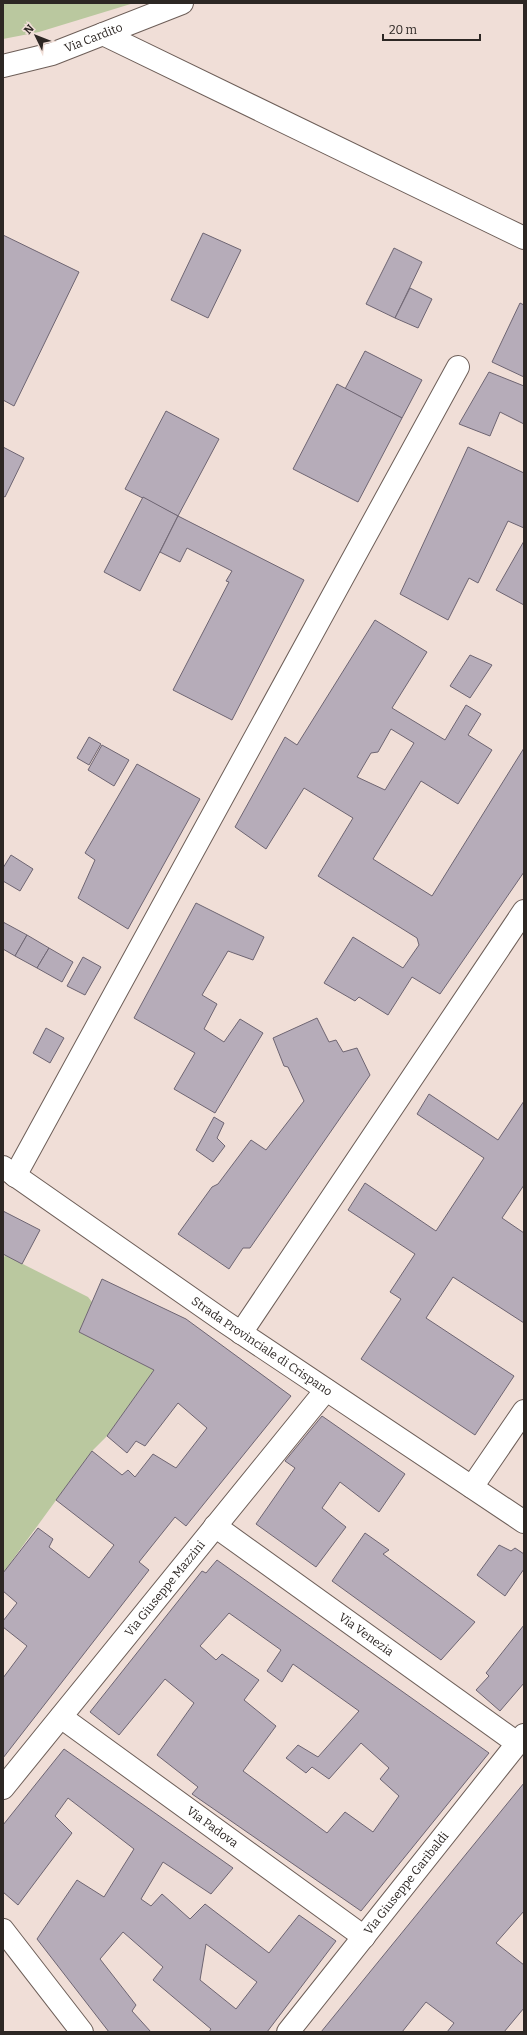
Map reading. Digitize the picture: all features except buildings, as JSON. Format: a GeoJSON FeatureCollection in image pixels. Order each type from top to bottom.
{"type":"FeatureCollection","features":[{"type":"Feature","properties":{"kind":"street","name":"Via Cardito"},"geometry":{"type":"LineString","coordinates":[[3,66],[52,54],[182,3]]}},
{"type":"Feature","properties":{"kind":"street"},"geometry":{"type":"LineString","coordinates":[[103,34],[524,238]]}},
{"type":"Feature","properties":{"kind":"street"},"geometry":{"type":"LineString","coordinates":[[9,1172],[458,367]]}},
{"type":"Feature","properties":{"kind":"street"},"geometry":{"type":"LineString","coordinates":[[241,1333],[524,911]]}},
{"type":"Feature","properties":{"kind":"street","name":"Strada Provinciale di Crispano"},"geometry":{"type":"LineString","coordinates":[[9,1172],[241,1333],[524,1522]]}},
{"type":"Feature","properties":{"kind":"street","name":"Via Giuseppe Mazzini"},"geometry":{"type":"LineString","coordinates":[[3,1788],[326,1390]]}},
{"type":"Feature","properties":{"kind":"street"},"geometry":{"type":"LineString","coordinates":[[472,1487],[524,1411]]}},
{"type":"Feature","properties":{"kind":"street","name":"Via Venezia"},"geometry":{"type":"LineString","coordinates":[[215,1526],[521,1739]]}},
{"type":"Feature","properties":{"kind":"street","name":"Via Padova"},"geometry":{"type":"LineString","coordinates":[[61,1717],[364,1937]]}},
{"type":"Feature","properties":{"kind":"street","name":"Via Giuseppe Garibaldi"},"geometry":{"type":"LineString","coordinates":[[288,2032],[521,1739]]}},
{"type":"Feature","properties":{"kind":"street"},"geometry":{"type":"LineString","coordinates":[[3,1930],[82,2032]]}},
{"type":"Feature","properties":{"kind":"green space"},"geometry":{"type":"Polygon","coordinates":[[[3,3],[134,3],[39,32],[3,39],[3,3]]]}},
{"type":"Feature","properties":{"kind":"green space"},"geometry":{"type":"Polygon","coordinates":[[[5,1255],[88,1297],[92,1302],[79,1332],[154,1370],[107,1436],[92,1451],[3,1573],[3,1260],[5,1255]]]}}]}
